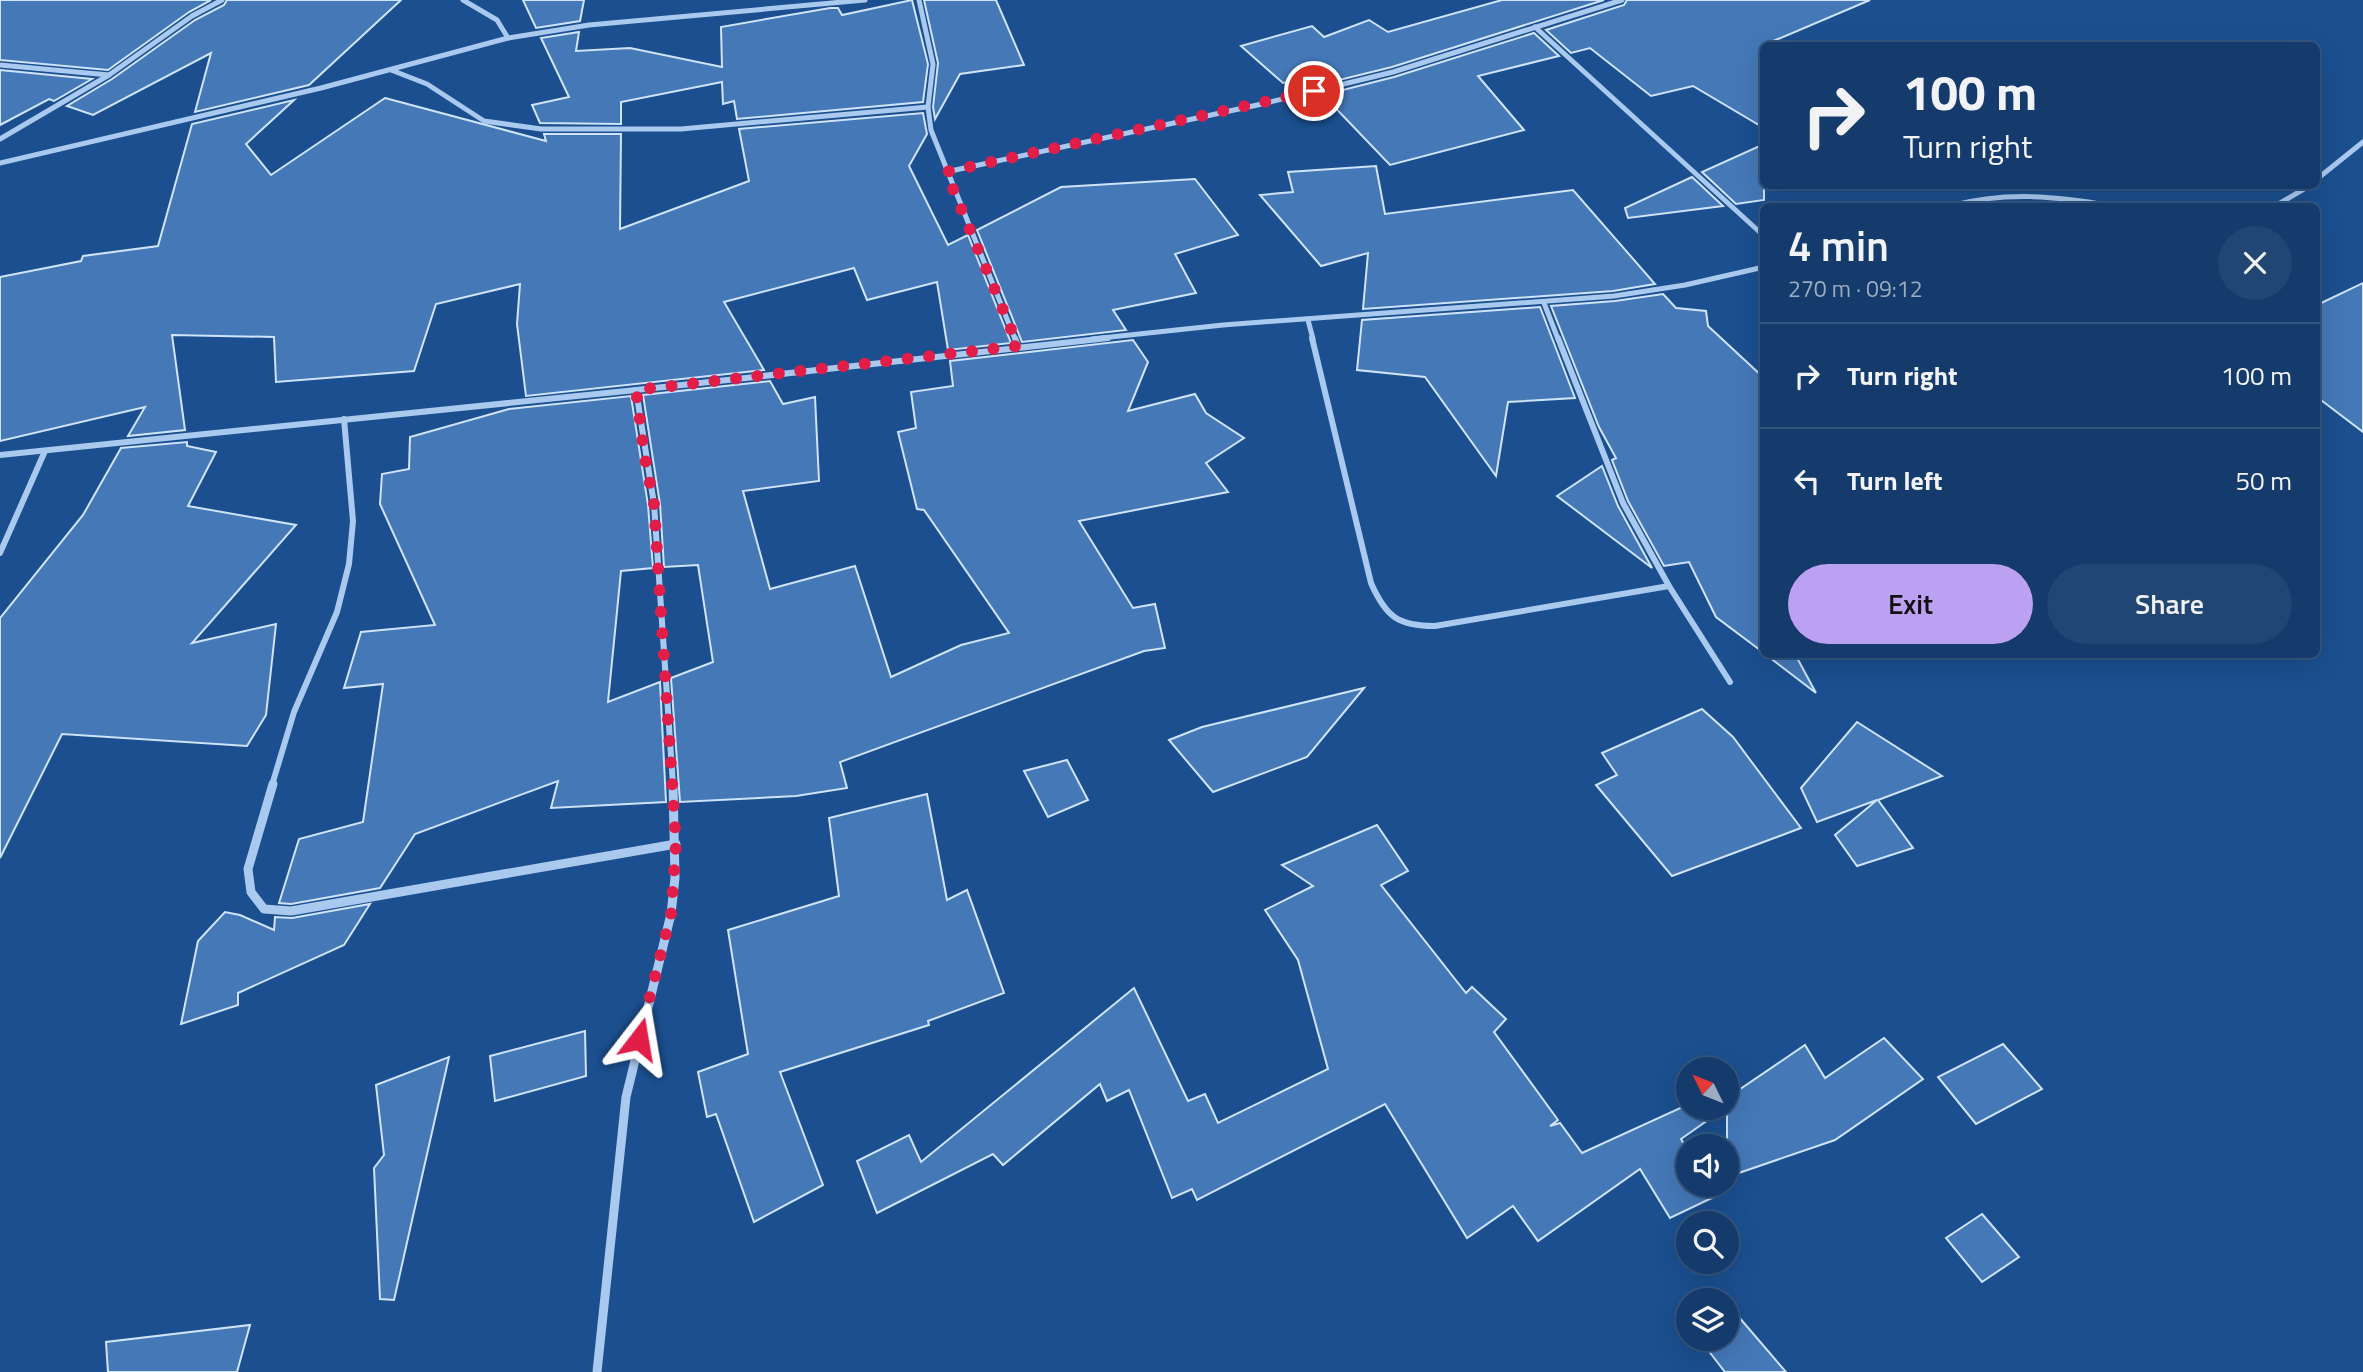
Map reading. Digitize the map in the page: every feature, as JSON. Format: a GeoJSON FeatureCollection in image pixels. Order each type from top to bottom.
{"type":"FeatureCollection","features":[{"type":"Feature","properties":{"kind":"street"},"geometry":{"type":"LineString","coordinates":[[0,139],[108,75],[192,16],[222,0]]}},
{"type":"Feature","properties":{"kind":"street"},"geometry":{"type":"LineString","coordinates":[[463,0],[497,20],[508,38]]}},
{"type":"Feature","properties":{"kind":"street"},"geometry":{"type":"LineString","coordinates":[[0,163],[390,70],[508,38],[589,25],[866,0]]}},
{"type":"Feature","properties":{"kind":"street"},"geometry":{"type":"LineString","coordinates":[[919,0],[933,64],[928,107],[931,130],[1018,346]]}},
{"type":"Feature","properties":{"kind":"street"},"geometry":{"type":"LineString","coordinates":[[946,172],[1262,104],[1393,72],[1622,0]]}},
{"type":"Feature","properties":{"kind":"street"},"geometry":{"type":"LineString","coordinates":[[1535,27],[1760,232]]}},
{"type":"Feature","properties":{"kind":"street"},"geometry":{"type":"LineString","coordinates":[[0,65],[43,66],[108,75]]}},
{"type":"Feature","properties":{"kind":"street"},"geometry":{"type":"LineString","coordinates":[[390,70],[427,84],[484,121],[530,128],[681,130],[928,107]]}},
{"type":"Feature","properties":{"kind":"street"},"geometry":{"type":"LineString","coordinates":[[2320,177],[2363,142]]}},
{"type":"Feature","properties":{"kind":"street"},"geometry":{"type":"LineString","coordinates":[[2280,203],[2304,189]]}},
{"type":"Feature","properties":{"kind":"street"},"geometry":{"type":"LineString","coordinates":[[1960,203],[1976,198],[2031,193],[2094,203]]}},
{"type":"Feature","properties":{"kind":"street"},"geometry":{"type":"LineString","coordinates":[[0,455],[636,390],[1223,325],[1544,303],[1685,285],[1760,268]]}},
{"type":"Feature","properties":{"kind":"street"},"geometry":{"type":"LineString","coordinates":[[1544,303],[1623,503],[1669,586],[1730,682]]}},
{"type":"Feature","properties":{"kind":"street"},"geometry":{"type":"LineString","coordinates":[[1308,320],[1371,583],[1378,601],[1389,617],[1404,624],[1434,626],[1669,586]]}},
{"type":"Feature","properties":{"kind":"street"},"geometry":{"type":"LineString","coordinates":[[597,1372],[626,1097],[671,914],[676,844],[654,504],[636,390]]}},
{"type":"Feature","properties":{"kind":"street"},"geometry":{"type":"LineString","coordinates":[[344,419],[353,521],[349,565],[337,612],[294,712],[248,869],[251,892],[264,909],[291,911],[676,844]]}},
{"type":"Feature","properties":{"kind":"street"},"geometry":{"type":"LineString","coordinates":[[0,553],[45,451]]}},
{"type":"Feature","properties":{"kind":"building"},"geometry":{"type":"Polygon","coordinates":[[[0,0],[211,0],[189,12],[108,70],[0,60],[0,0]]]}},
{"type":"Feature","properties":{"kind":"building"},"geometry":{"type":"Polygon","coordinates":[[[227,0],[401,0],[309,85],[195,112],[211,53],[93,115],[67,106],[112,79],[195,20],[224,5],[227,0]]]}},
{"type":"Feature","properties":{"kind":"building"},"geometry":{"type":"Polygon","coordinates":[[[523,0],[584,0],[580,21],[536,28],[523,0]]]}},
{"type":"Feature","properties":{"kind":"building"},"geometry":{"type":"Polygon","coordinates":[[[912,0],[928,64],[923,102],[737,119],[734,101],[723,104],[722,82],[621,102],[621,124],[540,123],[532,105],[569,97],[541,38],[579,32],[576,51],[630,48],[722,67],[721,27],[830,8],[838,8],[842,15],[912,0]]]}},
{"type":"Feature","properties":{"kind":"building"},"geometry":{"type":"Polygon","coordinates":[[[924,0],[996,0],[1024,65],[960,74],[935,119],[933,107],[938,63],[924,0]]]}},
{"type":"Feature","properties":{"kind":"building"},"geometry":{"type":"Polygon","coordinates":[[[1502,0],[1604,0],[1392,67],[1315,86],[1307,77],[1283,83],[1241,46],[1312,26],[1324,37],[1369,20],[1388,32],[1502,0]]]}},
{"type":"Feature","properties":{"kind":"building"},"geometry":{"type":"Polygon","coordinates":[[[1627,0],[1870,0],[1771,42],[1760,42],[1760,126],[1693,86],[1651,96],[1590,48],[1571,53],[1546,30],[1624,5],[1627,0]]]}},
{"type":"Feature","properties":{"kind":"building"},"geometry":{"type":"Polygon","coordinates":[[[1534,33],[1559,56],[1478,76],[1524,130],[1390,165],[1323,95],[1394,77],[1534,33]]]}},
{"type":"Feature","properties":{"kind":"building"},"geometry":{"type":"Polygon","coordinates":[[[0,70],[92,79],[54,101],[49,99],[0,125],[0,70]]]}},
{"type":"Feature","properties":{"kind":"building"},"geometry":{"type":"Polygon","coordinates":[[[385,98],[546,141],[544,134],[621,134],[620,229],[749,181],[739,129],[923,113],[927,134],[909,166],[948,245],[968,235],[1011,343],[948,350],[937,282],[867,300],[854,268],[724,302],[764,370],[526,396],[517,324],[520,284],[436,304],[414,371],[276,382],[274,337],[172,335],[185,430],[128,436],[145,407],[0,441],[0,277],[81,261],[83,256],[158,246],[192,124],[294,100],[246,144],[271,175],[385,98]]]}},
{"type":"Feature","properties":{"kind":"building"},"geometry":{"type":"Polygon","coordinates":[[[1760,146],[1760,189],[1764,189],[1764,200],[1736,204],[1702,172],[1760,146]]]}},
{"type":"Feature","properties":{"kind":"building"},"geometry":{"type":"Polygon","coordinates":[[[1376,166],[1385,214],[1573,190],[1655,284],[1613,291],[1363,309],[1368,253],[1321,266],[1260,195],[1293,192],[1288,172],[1376,166]]]}},
{"type":"Feature","properties":{"kind":"building"},"geometry":{"type":"Polygon","coordinates":[[[1692,177],[1723,206],[1628,218],[1625,208],[1692,177]]]}},
{"type":"Feature","properties":{"kind":"building"},"geometry":{"type":"Polygon","coordinates":[[[1195,179],[1238,235],[1175,254],[1196,293],[1113,310],[1126,330],[1022,342],[977,230],[1061,187],[1195,179]]]}},
{"type":"Feature","properties":{"kind":"building"},"geometry":{"type":"Polygon","coordinates":[[[2363,283],[2363,432],[2320,399],[2320,304],[2363,283]]]}},
{"type":"Feature","properties":{"kind":"building"},"geometry":{"type":"Polygon","coordinates":[[[1663,294],[1676,308],[1706,311],[1708,326],[1760,374],[1760,650],[1716,617],[1689,562],[1664,566],[1628,501],[1612,460],[1616,458],[1599,427],[1551,306],[1663,294]]]}},
{"type":"Feature","properties":{"kind":"building"},"geometry":{"type":"Polygon","coordinates":[[[1540,307],[1575,398],[1508,402],[1496,476],[1425,377],[1357,370],[1362,320],[1540,307]]]}},
{"type":"Feature","properties":{"kind":"building"},"geometry":{"type":"Polygon","coordinates":[[[1133,340],[1148,362],[1128,411],[1195,394],[1206,413],[1244,438],[1206,463],[1228,492],[1079,521],[1133,608],[1155,604],[1165,648],[1144,651],[840,762],[847,788],[796,796],[680,802],[671,678],[713,662],[698,565],[664,567],[660,504],[643,395],[770,381],[783,404],[815,397],[819,481],[743,491],[770,589],[855,566],[891,677],[961,645],[1009,633],[924,510],[917,509],[898,432],[916,428],[911,392],[953,386],[950,361],[1133,340]]]}},
{"type":"Feature","properties":{"kind":"building"},"geometry":{"type":"Polygon","coordinates":[[[631,396],[648,505],[653,568],[621,571],[608,702],[660,682],[666,802],[551,808],[558,781],[415,834],[380,888],[291,904],[279,903],[299,839],[363,822],[383,684],[344,688],[361,632],[435,625],[380,504],[382,474],[409,469],[410,437],[509,409],[631,396]]]}},
{"type":"Feature","properties":{"kind":"building"},"geometry":{"type":"Polygon","coordinates":[[[187,442],[187,446],[216,452],[188,506],[296,525],[192,643],[276,624],[266,715],[247,746],[62,734],[0,858],[0,618],[83,515],[121,448],[187,442]]]}},
{"type":"Feature","properties":{"kind":"building"},"geometry":{"type":"Polygon","coordinates":[[[1602,466],[1618,506],[1652,568],[1557,496],[1602,466]]]}},
{"type":"Feature","properties":{"kind":"building"},"geometry":{"type":"Polygon","coordinates":[[[1770,658],[1797,658],[1816,693],[1770,658]]]}},
{"type":"Feature","properties":{"kind":"building"},"geometry":{"type":"Polygon","coordinates":[[[1364,688],[1307,757],[1213,792],[1169,740],[1202,727],[1364,688]]]}},
{"type":"Feature","properties":{"kind":"building"},"geometry":{"type":"Polygon","coordinates":[[[1702,709],[1733,737],[1801,828],[1672,876],[1596,785],[1617,775],[1602,753],[1702,709]]]}},
{"type":"Feature","properties":{"kind":"building"},"geometry":{"type":"Polygon","coordinates":[[[1857,722],[1942,776],[1878,800],[1913,848],[1857,866],[1835,835],[1877,800],[1817,822],[1801,788],[1857,722]]]}},
{"type":"Feature","properties":{"kind":"building"},"geometry":{"type":"Polygon","coordinates":[[[1067,760],[1088,800],[1048,817],[1024,771],[1067,760]]]}},
{"type":"Feature","properties":{"kind":"building"},"geometry":{"type":"Polygon","coordinates":[[[927,794],[947,900],[967,890],[1004,993],[928,1021],[929,1025],[780,1072],[823,1185],[754,1222],[716,1114],[707,1117],[698,1072],[748,1054],[728,930],[839,896],[829,818],[927,794]]]}},
{"type":"Feature","properties":{"kind":"building"},"geometry":{"type":"Polygon","coordinates":[[[1377,825],[1408,871],[1381,885],[1466,993],[1472,987],[1506,1019],[1494,1032],[1558,1120],[1550,1126],[1560,1123],[1582,1153],[1676,1110],[1676,1120],[1708,1120],[1688,1134],[1676,1134],[1676,1197],[1714,1197],[1685,1211],[1676,1211],[1676,1215],[1670,1218],[1640,1169],[1538,1241],[1513,1206],[1467,1238],[1385,1104],[1197,1200],[1192,1189],[1172,1198],[1129,1090],[1107,1101],[1100,1084],[1003,1165],[993,1154],[877,1213],[857,1161],[909,1135],[921,1162],[1134,988],[1188,1101],[1205,1094],[1218,1123],[1328,1069],[1298,960],[1265,910],[1313,886],[1282,865],[1377,825]]]}},
{"type":"Feature","properties":{"kind":"building"},"geometry":{"type":"Polygon","coordinates":[[[370,904],[344,945],[238,993],[238,1005],[181,1024],[198,941],[225,912],[240,915],[274,930],[275,917],[292,918],[370,904]]]}},
{"type":"Feature","properties":{"kind":"building"},"geometry":{"type":"Polygon","coordinates":[[[585,1031],[586,1076],[495,1101],[490,1056],[585,1031]]]}},
{"type":"Feature","properties":{"kind":"building"},"geometry":{"type":"Polygon","coordinates":[[[1884,1038],[1923,1079],[1835,1140],[1739,1173],[1739,1134],[1727,1134],[1727,1120],[1740,1120],[1740,1089],[1805,1045],[1825,1078],[1884,1038]]]}},
{"type":"Feature","properties":{"kind":"building"},"geometry":{"type":"Polygon","coordinates":[[[2003,1044],[2042,1089],[1976,1124],[1938,1077],[2003,1044]]]}},
{"type":"Feature","properties":{"kind":"building"},"geometry":{"type":"Polygon","coordinates":[[[449,1057],[394,1300],[380,1299],[374,1168],[384,1155],[376,1085],[449,1057]]]}},
{"type":"Feature","properties":{"kind":"building"},"geometry":{"type":"Polygon","coordinates":[[[1982,1214],[2019,1257],[1982,1282],[1946,1238],[1982,1214]]]}},
{"type":"Feature","properties":{"kind":"building"},"geometry":{"type":"Polygon","coordinates":[[[1739,1317],[1786,1372],[1725,1372],[1709,1351],[1739,1351],[1739,1317]]]}},
{"type":"Feature","properties":{"kind":"building"},"geometry":{"type":"Polygon","coordinates":[[[250,1325],[237,1372],[108,1372],[106,1342],[250,1325]]]}},
{"type":"Feature","properties":{"kind":"route"},"geometry":{"type":"LineString","coordinates":[[639,1039],[671,914],[676,844],[654,504],[636,390],[1018,346],[946,172],[1314,91]]}}]}
